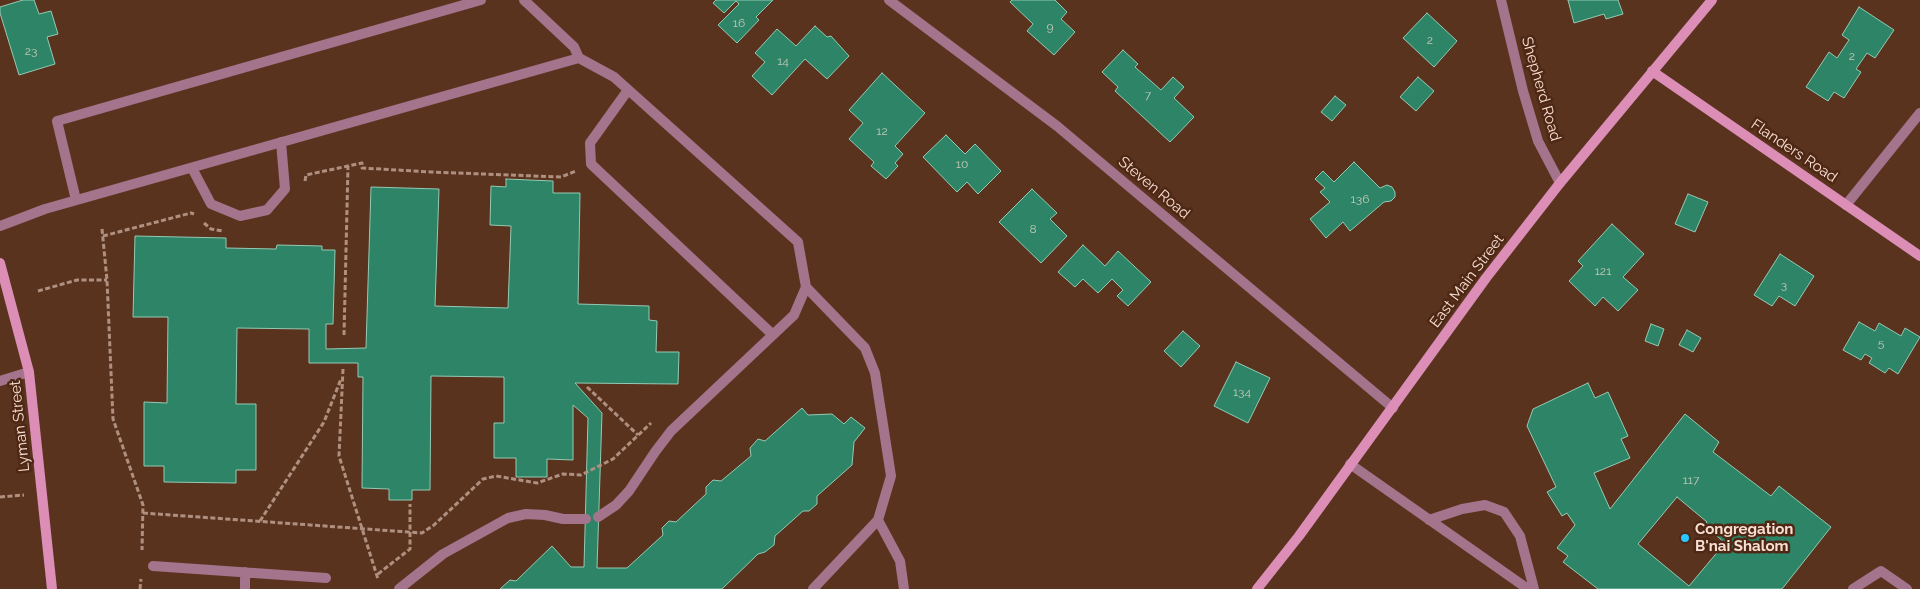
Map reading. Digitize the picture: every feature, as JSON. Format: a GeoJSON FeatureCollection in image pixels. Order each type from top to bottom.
{"type":"FeatureCollection","features":[{"type":"Feature","properties":{"kind":"main road","name":"East Main Street"},"geometry":{"type":"LineString","coordinates":[[1257,589],[1299,536],[1486,278],[1560,183],[1712,0]]}},
{"type":"Feature","properties":{"kind":"main road","name":"Flanders Road"},"geometry":{"type":"LineString","coordinates":[[1652,71],[1920,256]]}},
{"type":"Feature","properties":{"kind":"main road","name":"Lyman Street"},"geometry":{"type":"LineString","coordinates":[[0,263],[29,372],[52,589]]}},
{"type":"Feature","properties":{"kind":"street"},"geometry":{"type":"LineString","coordinates":[[76,200],[57,121],[481,0]]}},
{"type":"Feature","properties":{"kind":"street"},"geometry":{"type":"LineString","coordinates":[[524,0],[574,47],[579,58],[614,78],[798,242],[806,287],[794,315],[672,431],[655,452],[629,491],[616,505],[598,517]]}},
{"type":"Feature","properties":{"kind":"street","name":"Steven Road"},"geometry":{"type":"LineString","coordinates":[[889,0],[1057,126],[1393,408]]}},
{"type":"Feature","properties":{"kind":"street","name":"Shepherd Road"},"geometry":{"type":"LineString","coordinates":[[1501,0],[1523,91],[1538,141],[1560,183]]}},
{"type":"Feature","properties":{"kind":"street"},"geometry":{"type":"LineString","coordinates":[[0,226],[45,208],[579,58]]}},
{"type":"Feature","properties":{"kind":"street"},"geometry":{"type":"LineString","coordinates":[[628,90],[590,144],[591,164],[772,334]]}},
{"type":"Feature","properties":{"kind":"street"},"geometry":{"type":"LineString","coordinates":[[1846,205],[1920,112]]}},
{"type":"Feature","properties":{"kind":"street"},"geometry":{"type":"LineString","coordinates":[[192,168],[211,204],[240,216],[268,210],[285,188],[281,142]]}},
{"type":"Feature","properties":{"kind":"street"},"geometry":{"type":"LineString","coordinates":[[806,287],[864,348],[875,373],[890,476],[878,520],[813,589]]}},
{"type":"Feature","properties":{"kind":"street"},"geometry":{"type":"LineString","coordinates":[[0,380],[29,372]]}},
{"type":"Feature","properties":{"kind":"street"},"geometry":{"type":"LineString","coordinates":[[1350,464],[1528,589]]}},
{"type":"Feature","properties":{"kind":"street"},"geometry":{"type":"LineString","coordinates":[[1429,520],[1462,509],[1484,505],[1504,512],[1520,536],[1534,589]]}},
{"type":"Feature","properties":{"kind":"street"},"geometry":{"type":"LineString","coordinates":[[399,589],[443,554],[508,518],[526,514],[545,515],[563,519],[586,519]]}},
{"type":"Feature","properties":{"kind":"street"},"geometry":{"type":"LineString","coordinates":[[878,520],[900,561],[904,589]]}},
{"type":"Feature","properties":{"kind":"street"},"geometry":{"type":"LineString","coordinates":[[153,566],[326,578]]}},
{"type":"Feature","properties":{"kind":"street"},"geometry":{"type":"LineString","coordinates":[[1853,589],[1881,571],[1907,589]]}},
{"type":"Feature","properties":{"kind":"street"},"geometry":{"type":"LineString","coordinates":[[245,589],[246,572]]}},
{"type":"Feature","properties":{"kind":"path"},"geometry":{"type":"LineString","coordinates":[[304,183],[306,175],[362,163],[362,168],[561,177],[591,164]]}},
{"type":"Feature","properties":{"kind":"path"},"geometry":{"type":"LineString","coordinates":[[344,335],[348,166]]}},
{"type":"Feature","properties":{"kind":"path"},"geometry":{"type":"LineString","coordinates":[[103,236],[191,213],[211,229],[228,232]]}},
{"type":"Feature","properties":{"kind":"path"},"geometry":{"type":"LineString","coordinates":[[102,229],[107,280],[113,419],[143,505],[142,556]]}},
{"type":"Feature","properties":{"kind":"path"},"geometry":{"type":"LineString","coordinates":[[38,290],[78,280],[107,280]]}},
{"type":"Feature","properties":{"kind":"path"},"geometry":{"type":"LineString","coordinates":[[342,369],[339,456],[378,576],[410,549],[410,504]]}},
{"type":"Feature","properties":{"kind":"path"},"geometry":{"type":"LineString","coordinates":[[260,521],[324,422],[342,376]]}},
{"type":"Feature","properties":{"kind":"path"},"geometry":{"type":"LineString","coordinates":[[587,387],[638,435]]}},
{"type":"Feature","properties":{"kind":"path"},"geometry":{"type":"LineString","coordinates":[[143,513],[422,533],[434,525],[483,479],[496,476],[537,483],[563,474],[581,475],[613,458],[652,422]]}},
{"type":"Feature","properties":{"kind":"path"},"geometry":{"type":"LineString","coordinates":[[0,497],[24,495]]}},
{"type":"Feature","properties":{"kind":"path"},"geometry":{"type":"LineString","coordinates":[[140,589],[141,573]]}},
{"type":"Feature","properties":{"kind":"building"},"geometry":{"type":"Polygon","coordinates":[[[23,0],[34,0],[39,14],[51,11],[58,34],[47,37],[55,64],[19,75],[0,13],[0,7],[23,0]]]}},
{"type":"Feature","properties":{"kind":"building"},"geometry":{"type":"Polygon","coordinates":[[[716,0],[773,0],[756,17],[759,20],[737,43],[718,25],[739,4],[736,1],[724,13],[713,3],[716,0]]]}},
{"type":"Feature","properties":{"kind":"building"},"geometry":{"type":"Polygon","coordinates":[[[1012,0],[1055,0],[1067,12],[1061,19],[1075,32],[1054,55],[1027,31],[1033,24],[1010,2],[1012,0]]]}},
{"type":"Feature","properties":{"kind":"building"},"geometry":{"type":"Polygon","coordinates":[[[1568,0],[1618,0],[1623,14],[1606,19],[1604,14],[1574,23],[1568,0]]]}},
{"type":"Feature","properties":{"kind":"building"},"geometry":{"type":"Polygon","coordinates":[[[1859,7],[1894,30],[1875,58],[1867,53],[1856,69],[1861,72],[1844,98],[1834,92],[1828,101],[1806,87],[1829,52],[1837,58],[1849,40],[1842,35],[1859,7]]]}},
{"type":"Feature","properties":{"kind":"building"},"geometry":{"type":"Polygon","coordinates":[[[1427,13],[1457,41],[1434,67],[1403,38],[1427,13]]]}},
{"type":"Feature","properties":{"kind":"building"},"geometry":{"type":"Polygon","coordinates":[[[815,26],[827,37],[831,36],[849,56],[827,79],[805,59],[772,95],[752,76],[765,62],[755,53],[777,29],[796,46],[815,26]]]}},
{"type":"Feature","properties":{"kind":"building"},"geometry":{"type":"Polygon","coordinates":[[[1123,50],[1138,64],[1135,67],[1161,90],[1173,77],[1184,87],[1174,98],[1194,117],[1170,142],[1115,91],[1118,87],[1102,72],[1123,50]]]}},
{"type":"Feature","properties":{"kind":"building"},"geometry":{"type":"Polygon","coordinates":[[[882,73],[925,113],[895,146],[903,154],[895,163],[898,166],[886,179],[871,166],[874,162],[849,139],[863,123],[849,110],[882,73]]]}},
{"type":"Feature","properties":{"kind":"building"},"geometry":{"type":"Polygon","coordinates":[[[1418,77],[1434,91],[1416,111],[1400,97],[1418,77]]]}},
{"type":"Feature","properties":{"kind":"building"},"geometry":{"type":"Polygon","coordinates":[[[1335,96],[1346,105],[1332,121],[1321,112],[1335,96]]]}},
{"type":"Feature","properties":{"kind":"building"},"geometry":{"type":"Polygon","coordinates":[[[946,135],[965,154],[975,144],[1001,171],[978,194],[967,182],[957,192],[923,157],[946,135]]]}},
{"type":"Feature","properties":{"kind":"building"},"geometry":{"type":"Polygon","coordinates":[[[1354,162],[1380,188],[1387,185],[1392,187],[1395,197],[1391,201],[1384,202],[1350,231],[1343,222],[1326,238],[1310,219],[1330,202],[1320,192],[1325,188],[1315,179],[1323,171],[1334,182],[1354,162]]]}},
{"type":"Feature","properties":{"kind":"building"},"geometry":{"type":"Polygon","coordinates":[[[506,179],[553,181],[553,193],[580,193],[578,304],[649,306],[649,320],[657,321],[656,352],[679,352],[678,384],[575,383],[602,413],[597,568],[627,568],[663,535],[662,528],[669,521],[676,522],[706,494],[706,487],[713,480],[721,481],[751,456],[750,448],[758,439],[765,441],[802,408],[808,415],[832,414],[844,424],[851,417],[865,428],[854,442],[852,465],[817,496],[817,504],[809,511],[803,511],[775,536],[774,545],[765,552],[758,554],[722,589],[500,589],[510,580],[516,581],[552,546],[571,567],[584,567],[588,418],[573,405],[573,460],[547,459],[547,477],[516,477],[516,458],[494,458],[494,423],[504,423],[504,377],[431,376],[430,490],[412,490],[412,500],[389,500],[389,489],[362,488],[363,377],[358,377],[358,363],[309,363],[309,329],[237,328],[236,404],[256,404],[256,470],[236,470],[236,483],[164,482],[164,466],[144,466],[144,402],[167,403],[168,317],[133,317],[135,236],[226,238],[226,248],[276,249],[277,245],[322,246],[322,250],[335,250],[333,324],[326,324],[326,349],[366,348],[371,187],[439,189],[435,306],[508,308],[511,226],[490,225],[491,186],[506,187],[506,179]]]}},
{"type":"Feature","properties":{"kind":"building"},"geometry":{"type":"Polygon","coordinates":[[[1032,189],[1057,213],[1050,219],[1067,236],[1041,263],[999,222],[1032,189]]]}},
{"type":"Feature","properties":{"kind":"building"},"geometry":{"type":"Polygon","coordinates":[[[1688,194],[1708,202],[1695,232],[1675,224],[1688,194]]]}},
{"type":"Feature","properties":{"kind":"building"},"geometry":{"type":"Polygon","coordinates":[[[1612,224],[1644,254],[1623,277],[1638,290],[1618,311],[1603,297],[1595,306],[1569,281],[1583,266],[1578,261],[1612,224]]]}},
{"type":"Feature","properties":{"kind":"building"},"geometry":{"type":"Polygon","coordinates":[[[1083,245],[1105,266],[1118,251],[1151,282],[1128,306],[1117,296],[1123,290],[1112,279],[1098,293],[1083,279],[1075,287],[1058,272],[1083,245]]]}},
{"type":"Feature","properties":{"kind":"building"},"geometry":{"type":"Polygon","coordinates":[[[1780,254],[1814,276],[1795,306],[1779,296],[1772,306],[1754,295],[1780,254]]]}},
{"type":"Feature","properties":{"kind":"building"},"geometry":{"type":"Polygon","coordinates":[[[1859,322],[1875,331],[1879,323],[1901,336],[1905,328],[1920,337],[1898,374],[1889,368],[1885,373],[1869,363],[1872,358],[1865,354],[1861,360],[1843,350],[1859,322]]]}},
{"type":"Feature","properties":{"kind":"building"},"geometry":{"type":"Polygon","coordinates":[[[1651,324],[1664,329],[1658,346],[1645,341],[1651,324]]]}},
{"type":"Feature","properties":{"kind":"building"},"geometry":{"type":"Polygon","coordinates":[[[1687,330],[1701,338],[1693,352],[1679,345],[1687,330]]]}},
{"type":"Feature","properties":{"kind":"building"},"geometry":{"type":"Polygon","coordinates":[[[1183,331],[1200,346],[1181,367],[1164,351],[1183,331]]]}},
{"type":"Feature","properties":{"kind":"building"},"geometry":{"type":"Polygon","coordinates":[[[1236,362],[1270,378],[1248,423],[1214,406],[1236,362]]]}},
{"type":"Feature","properties":{"kind":"building"},"geometry":{"type":"Polygon","coordinates":[[[1588,383],[1595,398],[1608,392],[1628,436],[1621,439],[1630,458],[1594,473],[1610,509],[1685,414],[1719,442],[1713,452],[1771,496],[1779,486],[1831,527],[1782,589],[1598,589],[1563,562],[1568,556],[1557,548],[1575,525],[1567,513],[1562,516],[1547,492],[1556,487],[1527,426],[1533,409],[1588,383]],[[1677,497],[1638,544],[1689,586],[1725,543],[1704,525],[1707,522],[1677,497]]]}},
{"type":"Feature","properties":{"kind":"place","name":"Congregation B'nai Shalom"},"geometry":{"type":"Point","coordinates":[1685,538]}}]}
